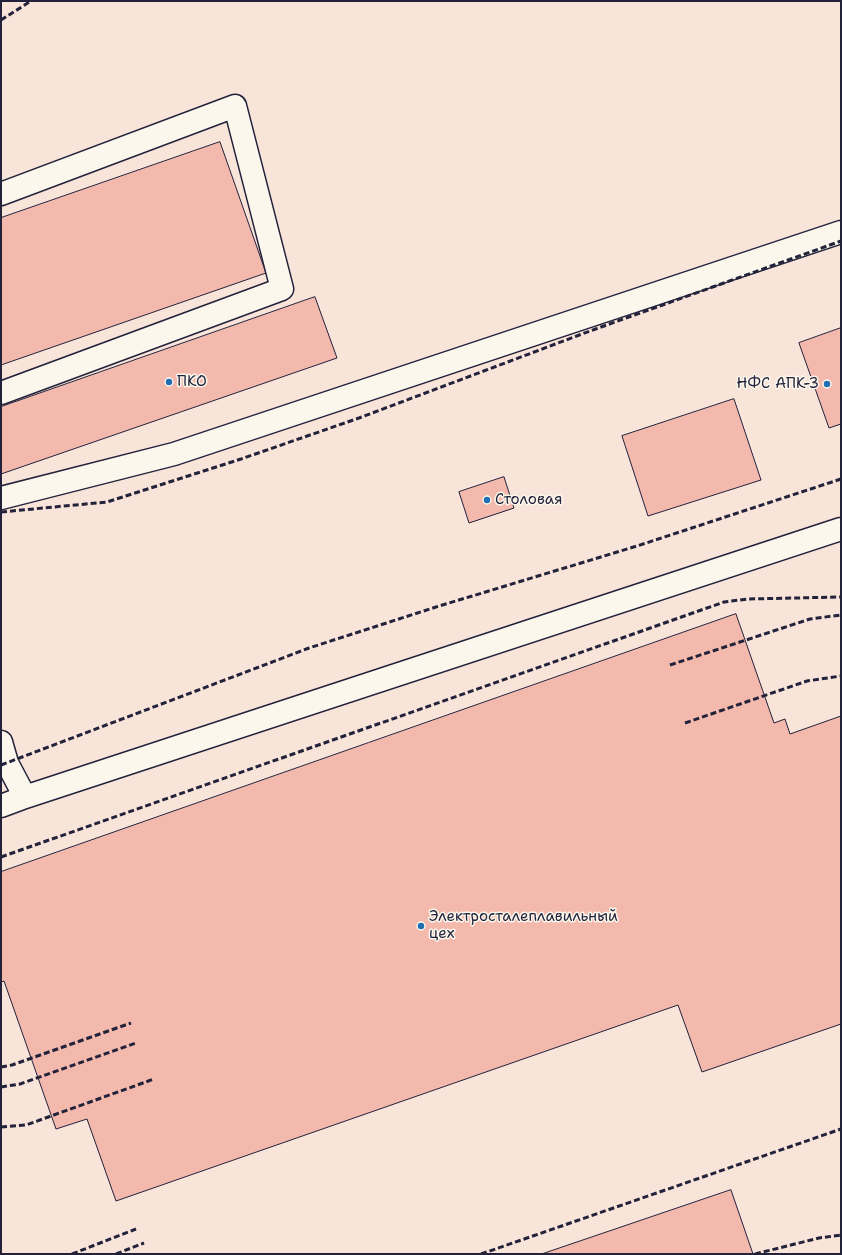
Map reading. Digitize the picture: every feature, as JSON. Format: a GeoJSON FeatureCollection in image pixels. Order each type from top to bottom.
{"type":"FeatureCollection","features":[{"type":"Feature","properties":{"kind":"lane"},"geometry":{"type":"LineString","coordinates":[[1,194],[235,106],[282,288],[1,393]]}},
{"type":"Feature","properties":{"kind":"lane"},"geometry":{"type":"LineString","coordinates":[[1,498],[174,454],[841,232]]}},
{"type":"Feature","properties":{"kind":"lane"},"geometry":{"type":"LineString","coordinates":[[1,806],[841,529]]}},
{"type":"Feature","properties":{"kind":"lane"},"geometry":{"type":"LineString","coordinates":[[1,742],[7,763],[25,797]]}},
{"type":"Feature","properties":{"kind":"shaded area"},"geometry":{"type":"Polygon","coordinates":[[[1,1],[841,1],[841,1254],[1,1254],[1,1]]]}},
{"type":"Feature","properties":{"kind":"building"},"geometry":{"type":"Polygon","coordinates":[[[220,142],[266,273],[1,365],[1,218],[220,142]]]}},
{"type":"Feature","properties":{"kind":"building","name":"ПКО"},"geometry":{"type":"Polygon","coordinates":[[[315,297],[337,358],[1,474],[1,407],[315,297]]]}},
{"type":"Feature","properties":{"kind":"building","name":"НФС АПК-3"},"geometry":{"type":"Polygon","coordinates":[[[841,328],[841,424],[829,428],[799,343],[841,328]]]}},
{"type":"Feature","properties":{"kind":"building"},"geometry":{"type":"Polygon","coordinates":[[[734,399],[761,480],[648,516],[622,436],[734,399]]]}},
{"type":"Feature","properties":{"kind":"building","name":"Столовая"},"geometry":{"type":"Polygon","coordinates":[[[504,477],[514,508],[469,523],[459,492],[504,477]]]}},
{"type":"Feature","properties":{"kind":"building","name":"Электросталеплавильный цех"},"geometry":{"type":"Polygon","coordinates":[[[736,614],[774,723],[785,719],[790,734],[841,716],[841,1024],[702,1072],[678,1005],[116,1201],[87,1119],[56,1129],[4,981],[1,982],[1,872],[736,614]]]}},
{"type":"Feature","properties":{"kind":"building"},"geometry":{"type":"Polygon","coordinates":[[[731,1190],[753,1254],[542,1254],[731,1190]]]}},
{"type":"Feature","properties":{"kind":"railway"},"geometry":{"type":"LineString","coordinates":[[1,20],[31,1]]}},
{"type":"Feature","properties":{"kind":"railway"},"geometry":{"type":"LineString","coordinates":[[1,512],[107,502],[241,459],[359,418],[590,331],[841,241]]}},
{"type":"Feature","properties":{"kind":"railway"},"geometry":{"type":"LineString","coordinates":[[1,765],[309,648],[436,607],[637,546],[841,479]]}},
{"type":"Feature","properties":{"kind":"railway"},"geometry":{"type":"LineString","coordinates":[[1,857],[724,602],[748,599],[841,597]]}},
{"type":"Feature","properties":{"kind":"railway"},"geometry":{"type":"LineString","coordinates":[[670,665],[810,619],[841,615]]}},
{"type":"Feature","properties":{"kind":"railway"},"geometry":{"type":"LineString","coordinates":[[685,723],[807,681],[841,676]]}},
{"type":"Feature","properties":{"kind":"railway"},"geometry":{"type":"LineString","coordinates":[[1,1067],[12,1065],[131,1023]]}},
{"type":"Feature","properties":{"kind":"railway"},"geometry":{"type":"LineString","coordinates":[[1,1087],[20,1084],[136,1043]]}},
{"type":"Feature","properties":{"kind":"railway"},"geometry":{"type":"LineString","coordinates":[[1,1127],[26,1125],[154,1079]]}},
{"type":"Feature","properties":{"kind":"railway"},"geometry":{"type":"LineString","coordinates":[[481,1254],[841,1129]]}},
{"type":"Feature","properties":{"kind":"railway"},"geometry":{"type":"LineString","coordinates":[[72,1254],[136,1229]]}},
{"type":"Feature","properties":{"kind":"railway"},"geometry":{"type":"LineString","coordinates":[[755,1254],[819,1238],[841,1235]]}},
{"type":"Feature","properties":{"kind":"railway"},"geometry":{"type":"LineString","coordinates":[[116,1254],[144,1243]]}},
{"type":"Feature","properties":{"kind":"place","name":"ПКО"},"geometry":{"type":"Point","coordinates":[169,382]}},
{"type":"Feature","properties":{"kind":"place","name":"НФС АПК-3"},"geometry":{"type":"Point","coordinates":[827,384]}},
{"type":"Feature","properties":{"kind":"place","name":"Столовая"},"geometry":{"type":"Point","coordinates":[487,500]}},
{"type":"Feature","properties":{"kind":"place","name":"Электросталеплавильный цех"},"geometry":{"type":"Point","coordinates":[421,926]}}]}
